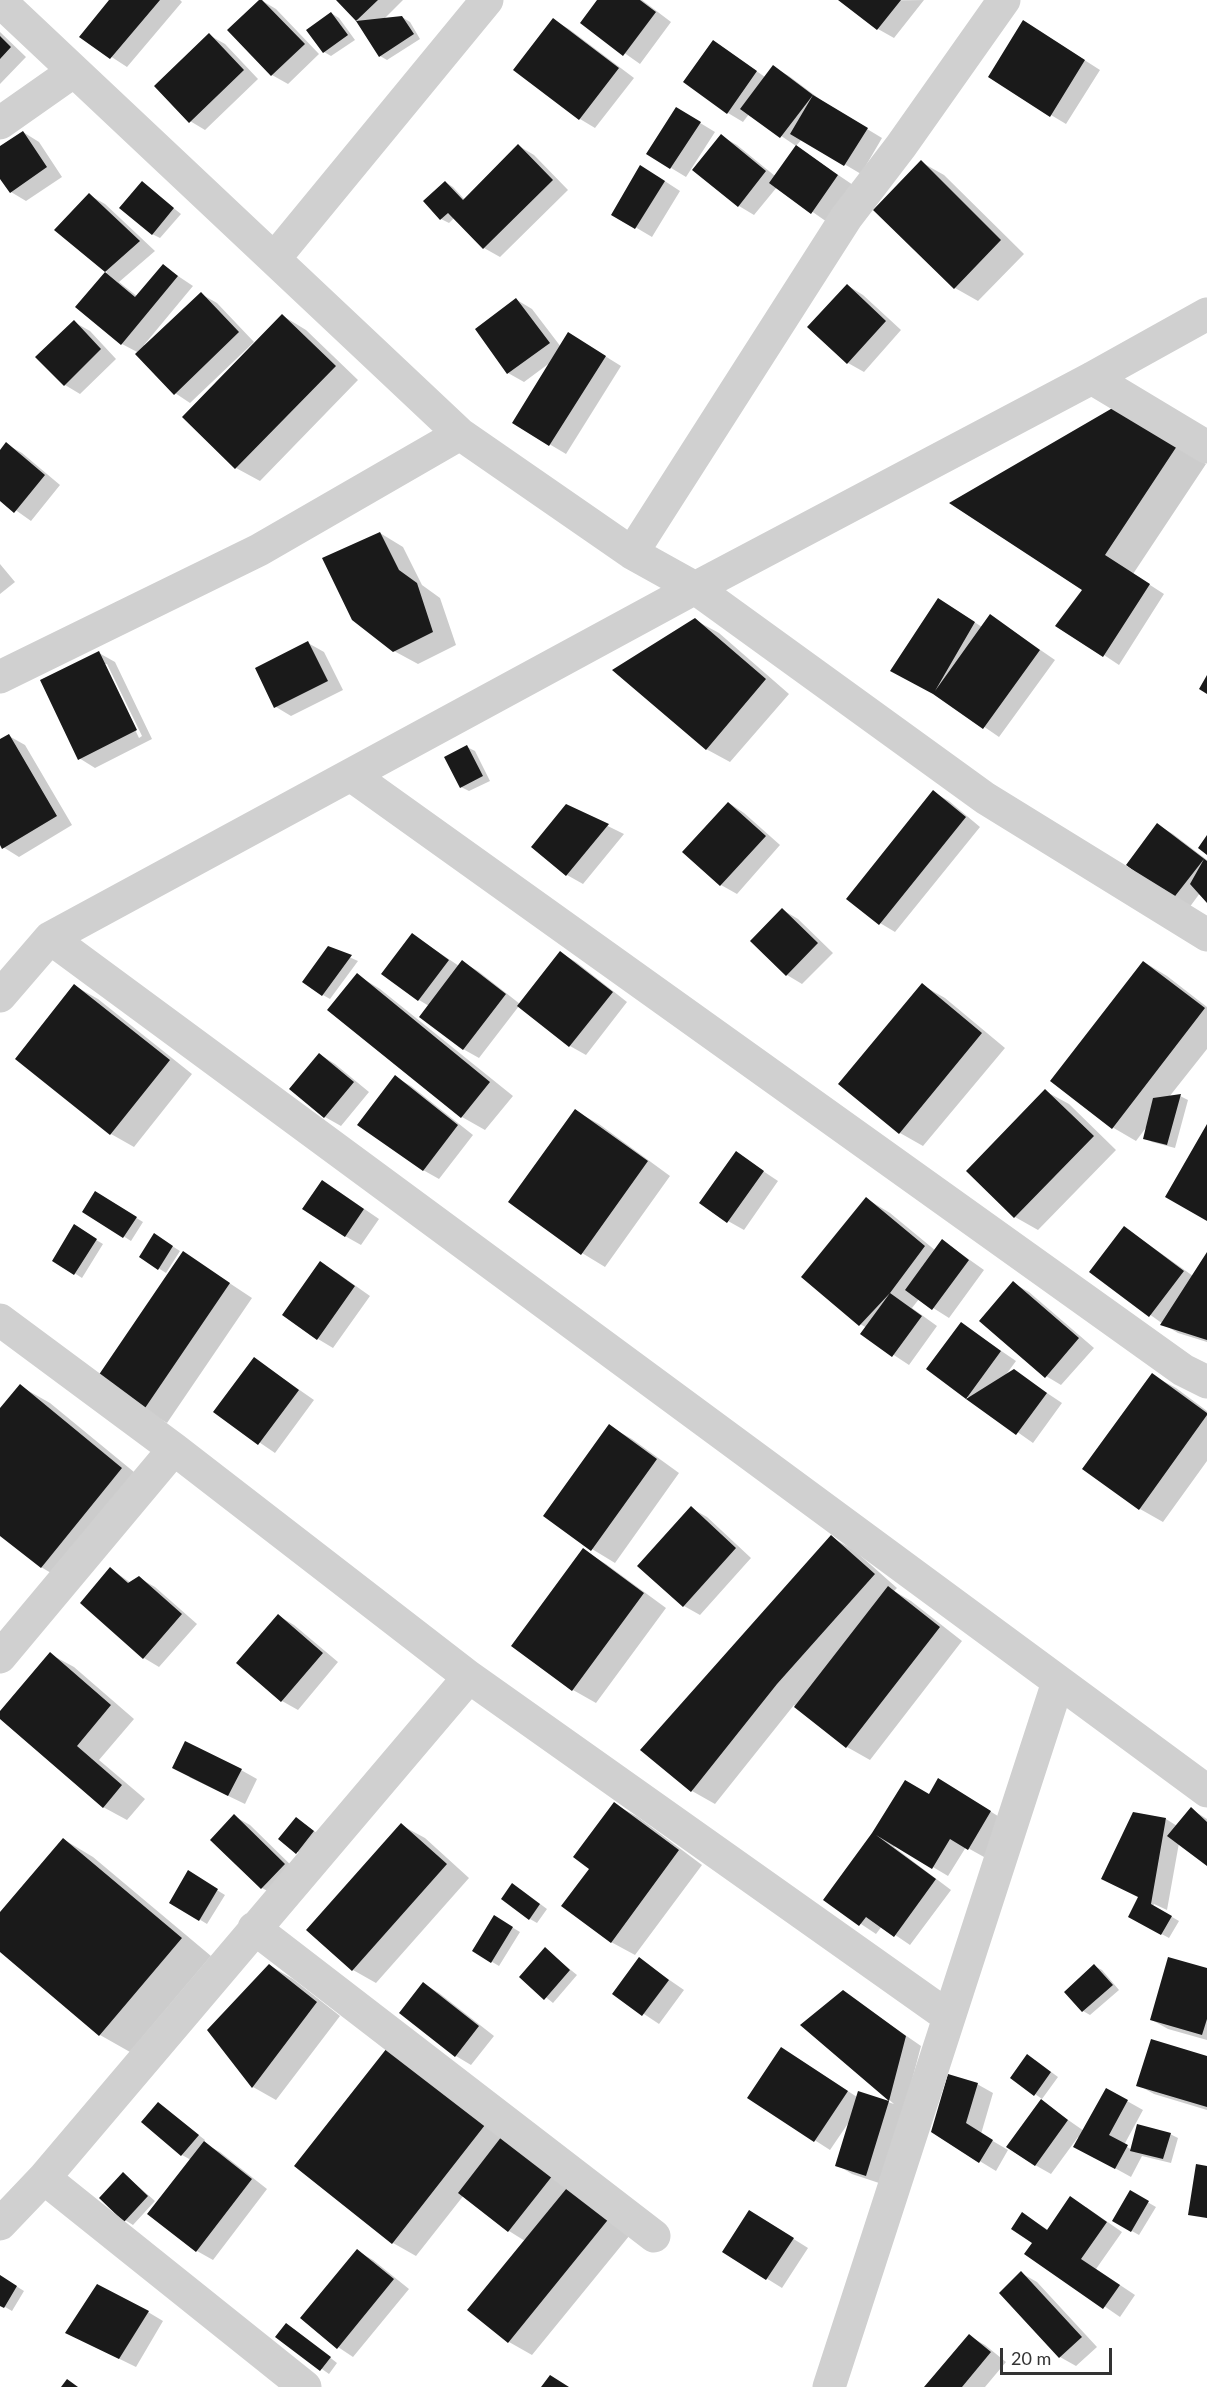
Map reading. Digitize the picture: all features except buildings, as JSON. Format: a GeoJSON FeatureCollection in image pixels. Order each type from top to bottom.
{"type":"FeatureCollection","features":[{"type":"Feature","properties":{"kind":"street"},"geometry":{"type":"LineString","coordinates":[[274,259],[486,0]]}},
{"type":"Feature","properties":{"kind":"street"},"geometry":{"type":"LineString","coordinates":[[632,553],[846,218],[901,146],[1004,0]]}},
{"type":"Feature","properties":{"kind":"street"},"geometry":{"type":"LineString","coordinates":[[0,1],[460,434],[632,553],[695,588],[986,798],[1207,935]]}},
{"type":"Feature","properties":{"kind":"street"},"geometry":{"type":"LineString","coordinates":[[0,123],[74,71]]}},
{"type":"Feature","properties":{"kind":"street"},"geometry":{"type":"LineString","coordinates":[[0,996],[50,938],[695,588],[1092,378],[1207,314]]}},
{"type":"Feature","properties":{"kind":"street"},"geometry":{"type":"LineString","coordinates":[[1092,378],[1207,447]]}},
{"type":"Feature","properties":{"kind":"street"},"geometry":{"type":"LineString","coordinates":[[0,677],[259,550],[460,434]]}},
{"type":"Feature","properties":{"kind":"street"},"geometry":{"type":"LineString","coordinates":[[351,775],[1183,1370],[1207,1382]]}},
{"type":"Feature","properties":{"kind":"street"},"geometry":{"type":"LineString","coordinates":[[50,938],[1207,1791]]}},
{"type":"Feature","properties":{"kind":"street"},"geometry":{"type":"LineString","coordinates":[[0,1320],[174,1449],[469,1677],[949,2017]]}},
{"type":"Feature","properties":{"kind":"street"},"geometry":{"type":"LineString","coordinates":[[0,1657],[174,1449]]}},
{"type":"Feature","properties":{"kind":"street"},"geometry":{"type":"LineString","coordinates":[[0,2224],[44,2178],[469,1677]]}},
{"type":"Feature","properties":{"kind":"street"},"geometry":{"type":"LineString","coordinates":[[829,2387],[1058,1682]]}},
{"type":"Feature","properties":{"kind":"street"},"geometry":{"type":"LineString","coordinates":[[254,1928],[654,2236]]}},
{"type":"Feature","properties":{"kind":"street"},"geometry":{"type":"LineString","coordinates":[[44,2178],[305,2387]]}}]}
